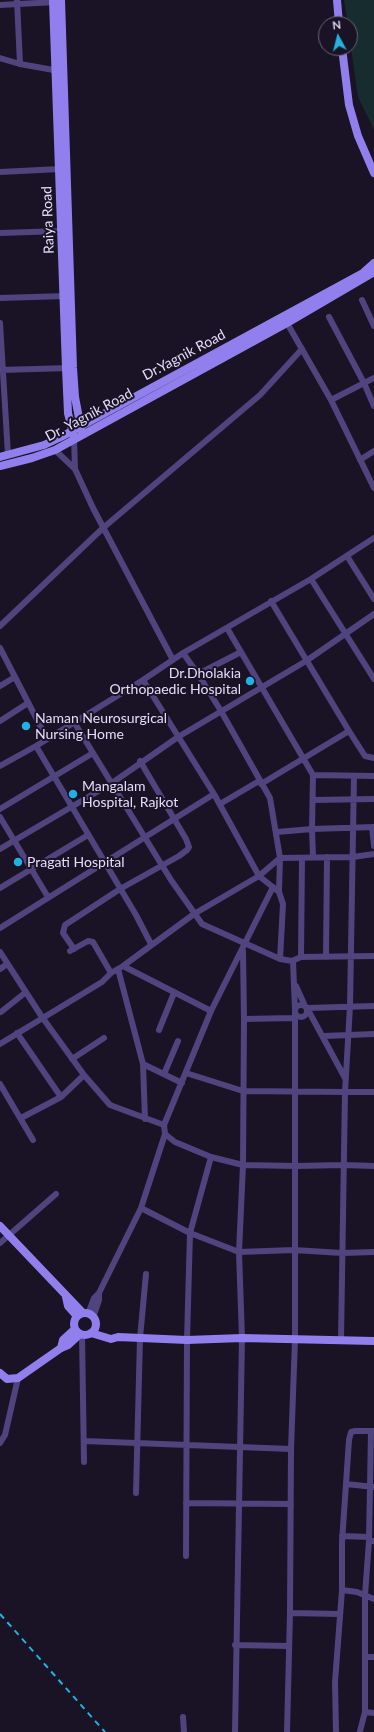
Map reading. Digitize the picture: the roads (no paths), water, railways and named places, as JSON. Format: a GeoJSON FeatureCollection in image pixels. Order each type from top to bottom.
{"type":"FeatureCollection","features":[{"type":"Feature","properties":{"kind":"street"},"geometry":{"type":"LineString","coordinates":[[337,0],[338,16]]}},
{"type":"Feature","properties":{"kind":"street"},"geometry":{"type":"LineString","coordinates":[[0,5],[17,2],[57,1]]}},
{"type":"Feature","properties":{"kind":"street","name":"Raiya Road"},"geometry":{"type":"LineString","coordinates":[[57,1],[69,368],[68,413],[74,438]]}},
{"type":"Feature","properties":{"kind":"street"},"geometry":{"type":"LineString","coordinates":[[17,2],[20,64]]}},
{"type":"Feature","properties":{"kind":"street"},"geometry":{"type":"LineString","coordinates":[[343,56],[349,106],[358,136],[374,173]]}},
{"type":"Feature","properties":{"kind":"street"},"geometry":{"type":"LineString","coordinates":[[0,58],[20,64],[59,71]]}},
{"type":"Feature","properties":{"kind":"street","name":"Raiya Road"},"geometry":{"type":"LineString","coordinates":[[59,71],[62,231],[67,296]]}},
{"type":"Feature","properties":{"kind":"street"},"geometry":{"type":"LineString","coordinates":[[0,172],[60,168]]}},
{"type":"Feature","properties":{"kind":"street"},"geometry":{"type":"LineString","coordinates":[[0,233],[62,231]]}},
{"type":"Feature","properties":{"kind":"street","name":"Dr.Yagnik Road"},"geometry":{"type":"LineString","coordinates":[[4,456],[44,445],[363,273],[374,263]]}},
{"type":"Feature","properties":{"kind":"street","name":"Dr. Yagnik Road"},"geometry":{"type":"LineString","coordinates":[[0,466],[55,450],[74,438],[287,323],[374,272]]}},
{"type":"Feature","properties":{"kind":"street"},"geometry":{"type":"LineString","coordinates":[[0,298],[67,296]]}},
{"type":"Feature","properties":{"kind":"street"},"geometry":{"type":"LineString","coordinates":[[362,300],[374,326]]}},
{"type":"Feature","properties":{"kind":"street"},"geometry":{"type":"LineString","coordinates":[[329,317],[364,383],[374,406]]}},
{"type":"Feature","properties":{"kind":"street"},"geometry":{"type":"LineString","coordinates":[[0,323],[4,456]]}},
{"type":"Feature","properties":{"kind":"street"},"geometry":{"type":"LineString","coordinates":[[287,323],[331,400],[374,488]]}},
{"type":"Feature","properties":{"kind":"street"},"geometry":{"type":"LineString","coordinates":[[0,626],[104,528],[260,395],[302,348]]}},
{"type":"Feature","properties":{"kind":"street"},"geometry":{"type":"LineString","coordinates":[[1,370],[69,368]]}},
{"type":"Feature","properties":{"kind":"street","name":"Raiya Road"},"geometry":{"type":"LineString","coordinates":[[69,368],[82,434]]}},
{"type":"Feature","properties":{"kind":"street"},"geometry":{"type":"LineString","coordinates":[[331,400],[374,378]]}},
{"type":"Feature","properties":{"kind":"street"},"geometry":{"type":"LineString","coordinates":[[74,438],[75,469]]}},
{"type":"Feature","properties":{"kind":"street"},"geometry":{"type":"LineString","coordinates":[[55,450],[75,469],[173,660]]}},
{"type":"Feature","properties":{"kind":"street"},"geometry":{"type":"LineString","coordinates":[[360,460],[374,451]]}},
{"type":"Feature","properties":{"kind":"street"},"geometry":{"type":"LineString","coordinates":[[0,766],[36,746],[144,680],[183,653],[311,579],[374,538]]}},
{"type":"Feature","properties":{"kind":"street"},"geometry":{"type":"LineString","coordinates":[[347,556],[374,599]]}},
{"type":"Feature","properties":{"kind":"street"},"geometry":{"type":"LineString","coordinates":[[311,579],[374,679]]}},
{"type":"Feature","properties":{"kind":"street"},"geometry":{"type":"LineString","coordinates":[[271,601],[349,731],[366,756],[374,758]]}},
{"type":"Feature","properties":{"kind":"street"},"geometry":{"type":"LineString","coordinates":[[0,849],[71,805],[112,782],[178,737],[263,688],[306,661],[374,614]]}},
{"type":"Feature","properties":{"kind":"street"},"geometry":{"type":"LineString","coordinates":[[227,628],[304,757],[313,775],[313,858]]}},
{"type":"Feature","properties":{"kind":"street"},"geometry":{"type":"LineString","coordinates":[[0,648],[47,739]]}},
{"type":"Feature","properties":{"kind":"street"},"geometry":{"type":"LineString","coordinates":[[198,674],[241,652]]}},
{"type":"Feature","properties":{"kind":"street"},"geometry":{"type":"LineString","coordinates":[[183,653],[221,711],[270,798],[280,858],[279,892],[283,904],[280,959]]}},
{"type":"Feature","properties":{"kind":"street"},"geometry":{"type":"LineString","coordinates":[[0,686],[15,677]]}},
{"type":"Feature","properties":{"kind":"street"},"geometry":{"type":"LineString","coordinates":[[144,680],[220,804],[259,876],[279,892]]}},
{"type":"Feature","properties":{"kind":"street"},"geometry":{"type":"LineString","coordinates":[[0,721],[28,703]]}},
{"type":"Feature","properties":{"kind":"street"},"geometry":{"type":"LineString","coordinates":[[74,722],[161,864],[200,922],[280,959],[293,961],[301,957],[374,956]]}},
{"type":"Feature","properties":{"kind":"street"},"geometry":{"type":"LineString","coordinates":[[220,804],[349,731]]}},
{"type":"Feature","properties":{"kind":"street"},"geometry":{"type":"LineString","coordinates":[[36,746],[55,776],[151,944]]}},
{"type":"Feature","properties":{"kind":"street"},"geometry":{"type":"LineString","coordinates":[[0,809],[93,753]]}},
{"type":"Feature","properties":{"kind":"street"},"geometry":{"type":"LineString","coordinates":[[111,973],[93,942],[88,941],[72,950],[63,933],[65,925],[161,864],[179,856],[189,847],[186,839],[140,762]]}},
{"type":"Feature","properties":{"kind":"street"},"geometry":{"type":"LineString","coordinates":[[313,775],[374,776]]}},
{"type":"Feature","properties":{"kind":"street"},"geometry":{"type":"LineString","coordinates":[[341,1340],[345,1079],[350,1006],[350,956],[355,799],[354,776]]}},
{"type":"Feature","properties":{"kind":"street"},"geometry":{"type":"LineString","coordinates":[[0,928],[48,897],[146,838],[214,794]]}},
{"type":"Feature","properties":{"kind":"street"},"geometry":{"type":"LineString","coordinates":[[313,800],[374,799]]}},
{"type":"Feature","properties":{"kind":"street"},"geometry":{"type":"LineString","coordinates":[[0,817],[48,897]]}},
{"type":"Feature","properties":{"kind":"street"},"geometry":{"type":"LineString","coordinates":[[276,832],[373,827],[374,846]]}},
{"type":"Feature","properties":{"kind":"street"},"geometry":{"type":"LineString","coordinates":[[0,888],[88,835]]}},
{"type":"Feature","properties":{"kind":"street"},"geometry":{"type":"LineString","coordinates":[[0,1044],[42,1017],[102,982],[111,973],[151,944],[259,876],[280,858],[353,857],[374,854]]}},
{"type":"Feature","properties":{"kind":"street"},"geometry":{"type":"LineString","coordinates":[[326,957],[327,857]]}},
{"type":"Feature","properties":{"kind":"street"},"geometry":{"type":"LineString","coordinates":[[301,957],[302,858]]}},
{"type":"Feature","properties":{"kind":"street"},"geometry":{"type":"LineString","coordinates":[[84,1462],[79,1333],[74,1322],[85,1315],[94,1298],[99,1293],[141,1208],[165,1134],[164,1125],[212,1011],[273,887]]}},
{"type":"Feature","properties":{"kind":"street"},"geometry":{"type":"LineString","coordinates":[[235,1732],[235,1645],[240,1504],[242,1338],[239,1252],[244,1019],[242,951]]}},
{"type":"Feature","properties":{"kind":"street"},"geometry":{"type":"LineString","coordinates":[[0,952],[42,1017],[84,1075],[110,1106],[164,1125]]}},
{"type":"Feature","properties":{"kind":"street"},"geometry":{"type":"LineString","coordinates":[[287,1732],[290,1613],[291,1449],[295,1340],[294,1250],[296,1166],[295,1013],[293,961]]}},
{"type":"Feature","properties":{"kind":"street"},"geometry":{"type":"LineString","coordinates":[[0,969],[7,964]]}},
{"type":"Feature","properties":{"kind":"street"},"geometry":{"type":"LineString","coordinates":[[121,967],[212,1011]]}},
{"type":"Feature","properties":{"kind":"street"},"geometry":{"type":"LineString","coordinates":[[121,967],[143,1064],[145,1118]]}},
{"type":"Feature","properties":{"kind":"street"},"geometry":{"type":"LineString","coordinates":[[294,982],[306,1007],[324,1036],[345,1079]]}},
{"type":"Feature","properties":{"kind":"street"},"geometry":{"type":"LineString","coordinates":[[1,1012],[26,992]]}},
{"type":"Feature","properties":{"kind":"street"},"geometry":{"type":"LineString","coordinates":[[159,1030],[174,993]]}},
{"type":"Feature","properties":{"kind":"street"},"geometry":{"type":"LineString","coordinates":[[295,1013],[299,1005],[306,1007],[374,1006]]}},
{"type":"Feature","properties":{"kind":"street"},"geometry":{"type":"LineString","coordinates":[[244,1019],[295,1013],[297,1016],[303,1017],[307,1014],[306,1007]]}},
{"type":"Feature","properties":{"kind":"street"},"geometry":{"type":"LineString","coordinates":[[17,1034],[61,1097]]}},
{"type":"Feature","properties":{"kind":"street"},"geometry":{"type":"LineString","coordinates":[[324,1036],[374,1034]]}},
{"type":"Feature","properties":{"kind":"street"},"geometry":{"type":"LineString","coordinates":[[72,1058],[104,1038]]}},
{"type":"Feature","properties":{"kind":"street"},"geometry":{"type":"LineString","coordinates":[[164,1074],[178,1041]]}},
{"type":"Feature","properties":{"kind":"street"},"geometry":{"type":"LineString","coordinates":[[143,1064],[182,1083]]}},
{"type":"Feature","properties":{"kind":"street"},"geometry":{"type":"LineString","coordinates":[[186,1073],[243,1091],[374,1092]]}},
{"type":"Feature","properties":{"kind":"street"},"geometry":{"type":"LineString","coordinates":[[21,1118],[61,1097],[84,1075]]}},
{"type":"Feature","properties":{"kind":"street"},"geometry":{"type":"LineString","coordinates":[[0,1084],[33,1140]]}},
{"type":"Feature","properties":{"kind":"street"},"geometry":{"type":"LineString","coordinates":[[165,1134],[175,1142],[211,1157],[242,1165],[374,1166]]}},
{"type":"Feature","properties":{"kind":"street"},"geometry":{"type":"LineString","coordinates":[[186,1556],[187,1340],[190,1233],[211,1157]]}},
{"type":"Feature","properties":{"kind":"street"},"geometry":{"type":"LineString","coordinates":[[0,1243],[56,1194]]}},
{"type":"Feature","properties":{"kind":"street"},"geometry":{"type":"LineString","coordinates":[[141,1208],[190,1233],[239,1252],[294,1250],[342,1253],[374,1252]]}},
{"type":"Feature","properties":{"kind":"street"},"geometry":{"type":"LineString","coordinates":[[0,1226],[66,1297],[68,1306],[96,1322],[92,1331]]}},
{"type":"Feature","properties":{"kind":"street"},"geometry":{"type":"LineString","coordinates":[[136,1493],[140,1338],[146,1274]]}},
{"type":"Feature","properties":{"kind":"street"},"geometry":{"type":"LineString","coordinates":[[1,1377],[10,1380],[18,1378],[61,1348],[68,1345],[79,1333],[92,1331],[111,1339],[118,1337],[187,1340],[242,1338],[374,1341]]}},
{"type":"Feature","properties":{"kind":"street"},"geometry":{"type":"LineString","coordinates":[[0,1443],[4,1435],[18,1378]]}},
{"type":"Feature","properties":{"kind":"street"},"geometry":{"type":"LineString","coordinates":[[336,1732],[335,1682],[342,1590],[342,1536],[349,1436],[355,1431],[372,1431],[371,1540],[365,1595],[365,1712],[360,1731]]}},
{"type":"Feature","properties":{"kind":"street"},"geometry":{"type":"LineString","coordinates":[[84,1441],[291,1449]]}},
{"type":"Feature","properties":{"kind":"street"},"geometry":{"type":"LineString","coordinates":[[346,1484],[372,1487]]}},
{"type":"Feature","properties":{"kind":"street"},"geometry":{"type":"LineString","coordinates":[[186,1503],[290,1504]]}},
{"type":"Feature","properties":{"kind":"street"},"geometry":{"type":"LineString","coordinates":[[342,1536],[371,1540]]}},
{"type":"Feature","properties":{"kind":"street"},"geometry":{"type":"LineString","coordinates":[[342,1590],[365,1595],[374,1599]]}},
{"type":"Feature","properties":{"kind":"street"},"geometry":{"type":"LineString","coordinates":[[290,1613],[340,1614]]}},
{"type":"Feature","properties":{"kind":"street"},"geometry":{"type":"LineString","coordinates":[[235,1645],[289,1646]]}},
{"type":"Feature","properties":{"kind":"street"},"geometry":{"type":"LineString","coordinates":[[365,1657],[374,1657]]}},
{"type":"Feature","properties":{"kind":"street"},"geometry":{"type":"LineString","coordinates":[[365,1712],[374,1713]]}},
{"type":"Feature","properties":{"kind":"street"},"geometry":{"type":"LineString","coordinates":[[183,1717],[184,1732]]}},
{"type":"Feature","properties":{"kind":"railway"},"geometry":{"type":"LineString","coordinates":[[0,1614],[105,1732]]}},
{"type":"Feature","properties":{"kind":"place","name":"Dr.Dholakia Orthopaedic Hospital"},"geometry":{"type":"Point","coordinates":[250,681]}},
{"type":"Feature","properties":{"kind":"place","name":"Naman Neurosurgical Nursing Home"},"geometry":{"type":"Point","coordinates":[26,726]}},
{"type":"Feature","properties":{"kind":"place","name":"Mangalam Hospital, Rajkot"},"geometry":{"type":"Point","coordinates":[73,794]}},
{"type":"Feature","properties":{"kind":"place","name":"Pragati Hospital"},"geometry":{"type":"Point","coordinates":[18,862]}}]}
